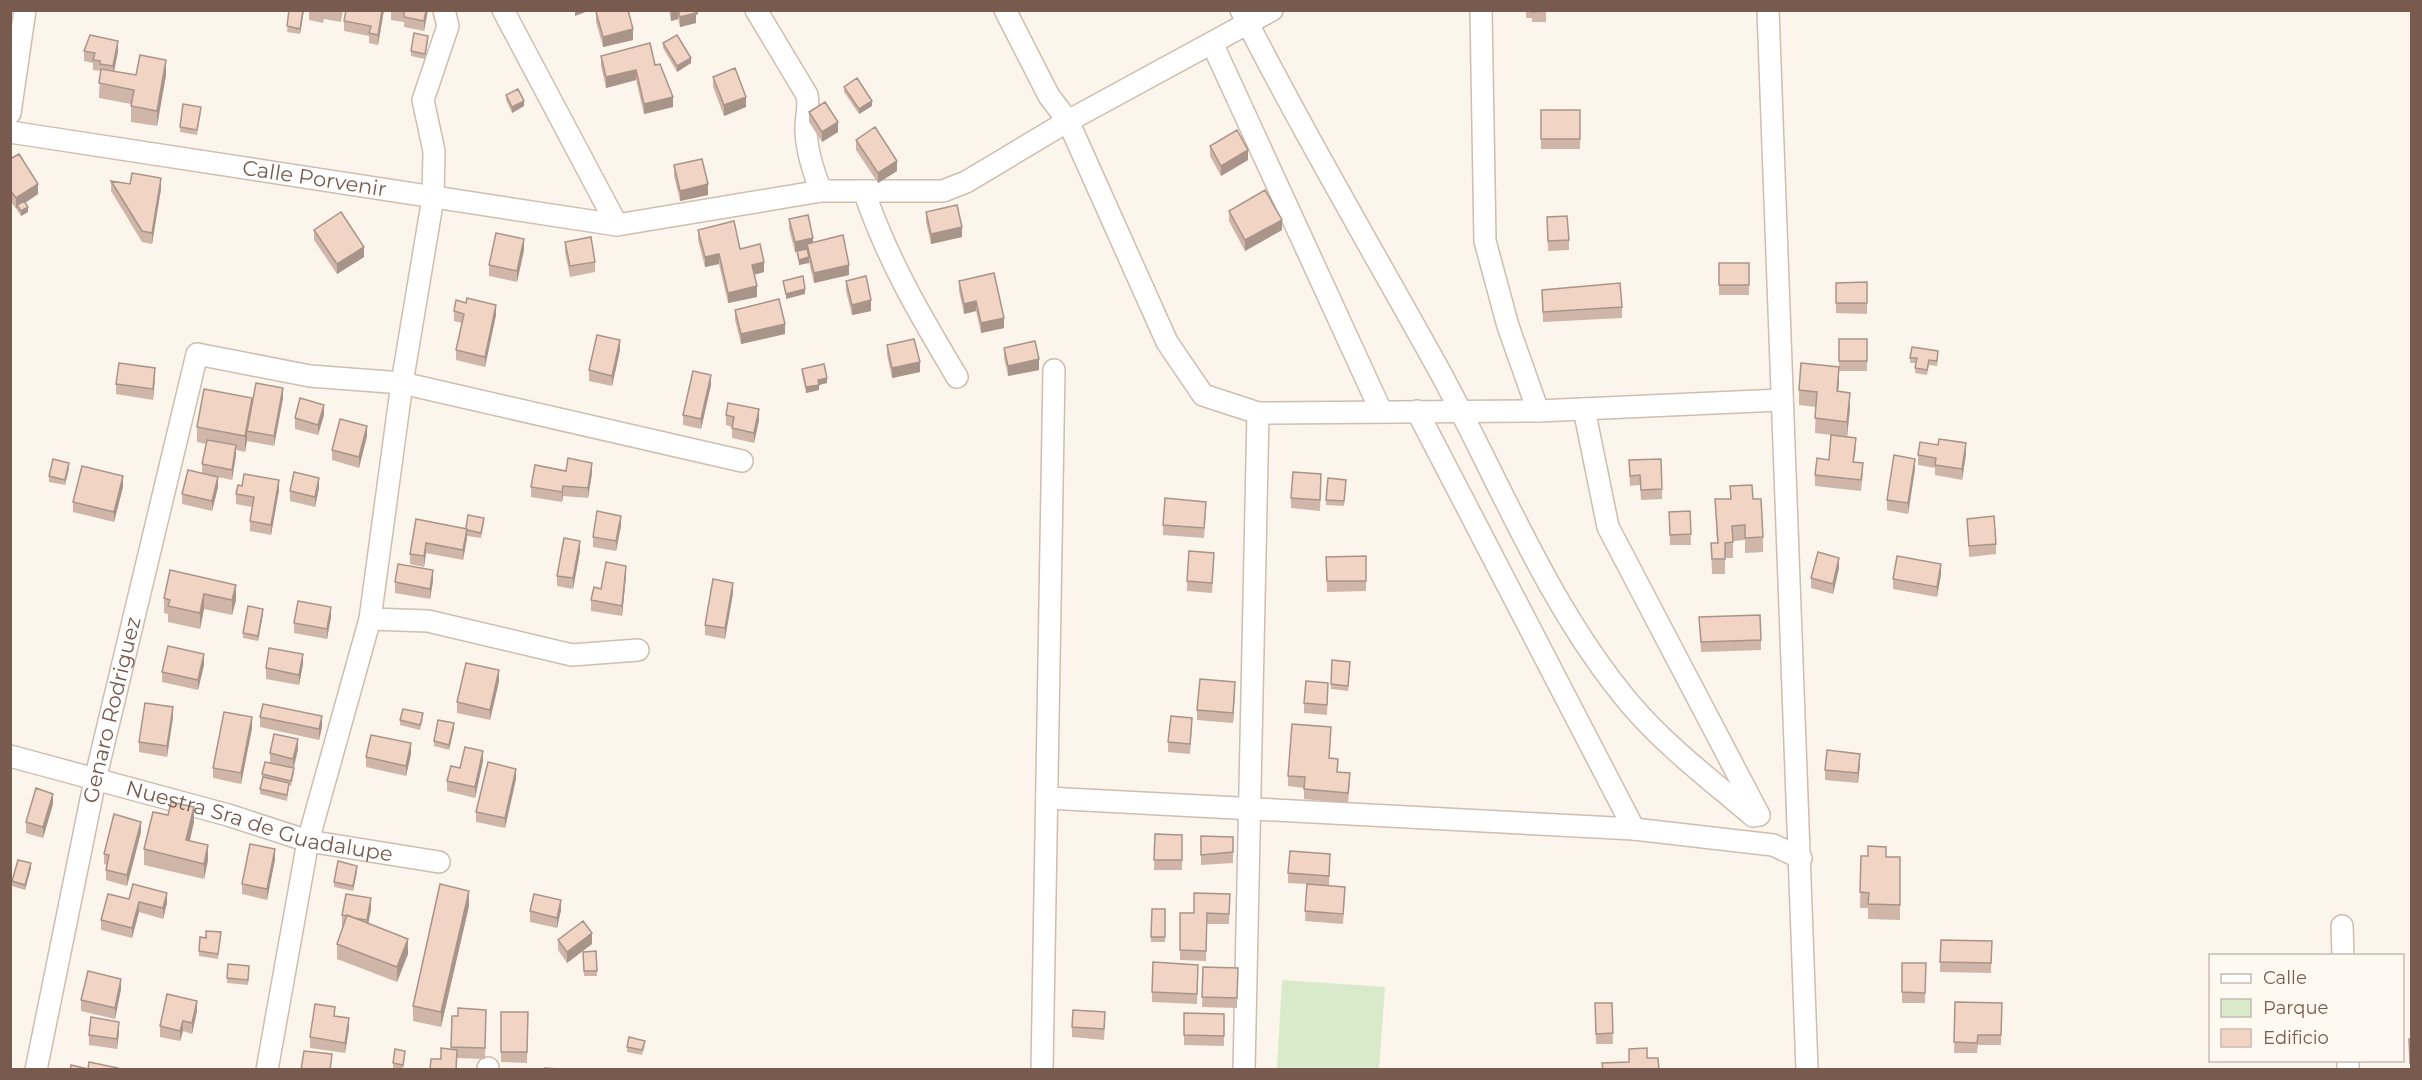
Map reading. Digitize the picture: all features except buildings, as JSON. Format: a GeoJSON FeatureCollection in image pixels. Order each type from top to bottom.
{"type":"FeatureCollection","features":[{"type":"Feature","properties":{"kind":"street"},"geometry":{"type":"LineString","coordinates":[[10,113],[25,10]]}},
{"type":"Feature","properties":{"kind":"street"},"geometry":{"type":"LineString","coordinates":[[267,1070],[308,841],[370,619],[402,383],[433,198],[434,151],[423,100],[448,26],[444,10]]}},
{"type":"Feature","properties":{"kind":"street"},"geometry":{"type":"LineString","coordinates":[[503,10],[617,225]]}},
{"type":"Feature","properties":{"kind":"street"},"geometry":{"type":"LineString","coordinates":[[756,10],[807,95],[810,110],[806,128],[809,159],[820,191]]}},
{"type":"Feature","properties":{"kind":"street"},"geometry":{"type":"LineString","coordinates":[[1005,10],[1049,96],[1068,121],[1167,342],[1203,395],[1258,413],[1538,411],[1782,400]]}},
{"type":"Feature","properties":{"kind":"street","name":"Calle Porvenir"},"geometry":{"type":"LineString","coordinates":[[10,132],[617,225],[820,191],[943,191],[966,182],[1068,121],[1212,44],[1244,17],[1272,10]]}},
{"type":"Feature","properties":{"kind":"street"},"geometry":{"type":"LineString","coordinates":[[1481,10],[1485,241],[1508,326],[1538,411]]}},
{"type":"Feature","properties":{"kind":"street"},"geometry":{"type":"LineString","coordinates":[[1768,10],[1808,1070]]}},
{"type":"Feature","properties":{"kind":"street"},"geometry":{"type":"LineString","coordinates":[[1244,17],[1461,411],[1535,558],[1583,639],[1630,704],[1660,737],[1753,816],[1760,816]]}},
{"type":"Feature","properties":{"kind":"street"},"geometry":{"type":"LineString","coordinates":[[1212,44],[1381,411]]}},
{"type":"Feature","properties":{"kind":"street"},"geometry":{"type":"LineString","coordinates":[[864,191],[877,230],[901,283],[957,377]]}},
{"type":"Feature","properties":{"kind":"street","name":"Genaro Rodriguez"},"geometry":{"type":"LineString","coordinates":[[36,1070],[95,780],[197,354],[310,376],[402,383]]}},
{"type":"Feature","properties":{"kind":"street"},"geometry":{"type":"LineString","coordinates":[[1042,1070],[1054,370]]}},
{"type":"Feature","properties":{"kind":"street"},"geometry":{"type":"LineString","coordinates":[[402,383],[742,461]]}},
{"type":"Feature","properties":{"kind":"street"},"geometry":{"type":"LineString","coordinates":[[1584,409],[1608,527],[1760,816],[1773,845]]}},
{"type":"Feature","properties":{"kind":"street"},"geometry":{"type":"LineString","coordinates":[[1417,411],[1634,829]]}},
{"type":"Feature","properties":{"kind":"street"},"geometry":{"type":"LineString","coordinates":[[1244,1070],[1258,413]]}},
{"type":"Feature","properties":{"kind":"street"},"geometry":{"type":"LineString","coordinates":[[370,619],[428,621],[572,655],[638,650]]}},
{"type":"Feature","properties":{"kind":"street","name":"Nuestra Sra de Guadalupe"},"geometry":{"type":"LineString","coordinates":[[10,756],[228,815],[308,841],[439,862]]}},
{"type":"Feature","properties":{"kind":"street"},"geometry":{"type":"LineString","coordinates":[[1047,798],[1634,829],[1773,845],[1801,858]]}},
{"type":"Feature","properties":{"kind":"street"},"geometry":{"type":"LineString","coordinates":[[2342,926],[2343,954]]}},
{"type":"Feature","properties":{"kind":"green space"},"geometry":{"type":"Polygon","coordinates":[[[1282,980],[1385,987],[1379,1069],[1277,1069],[1282,980]]]}}]}
